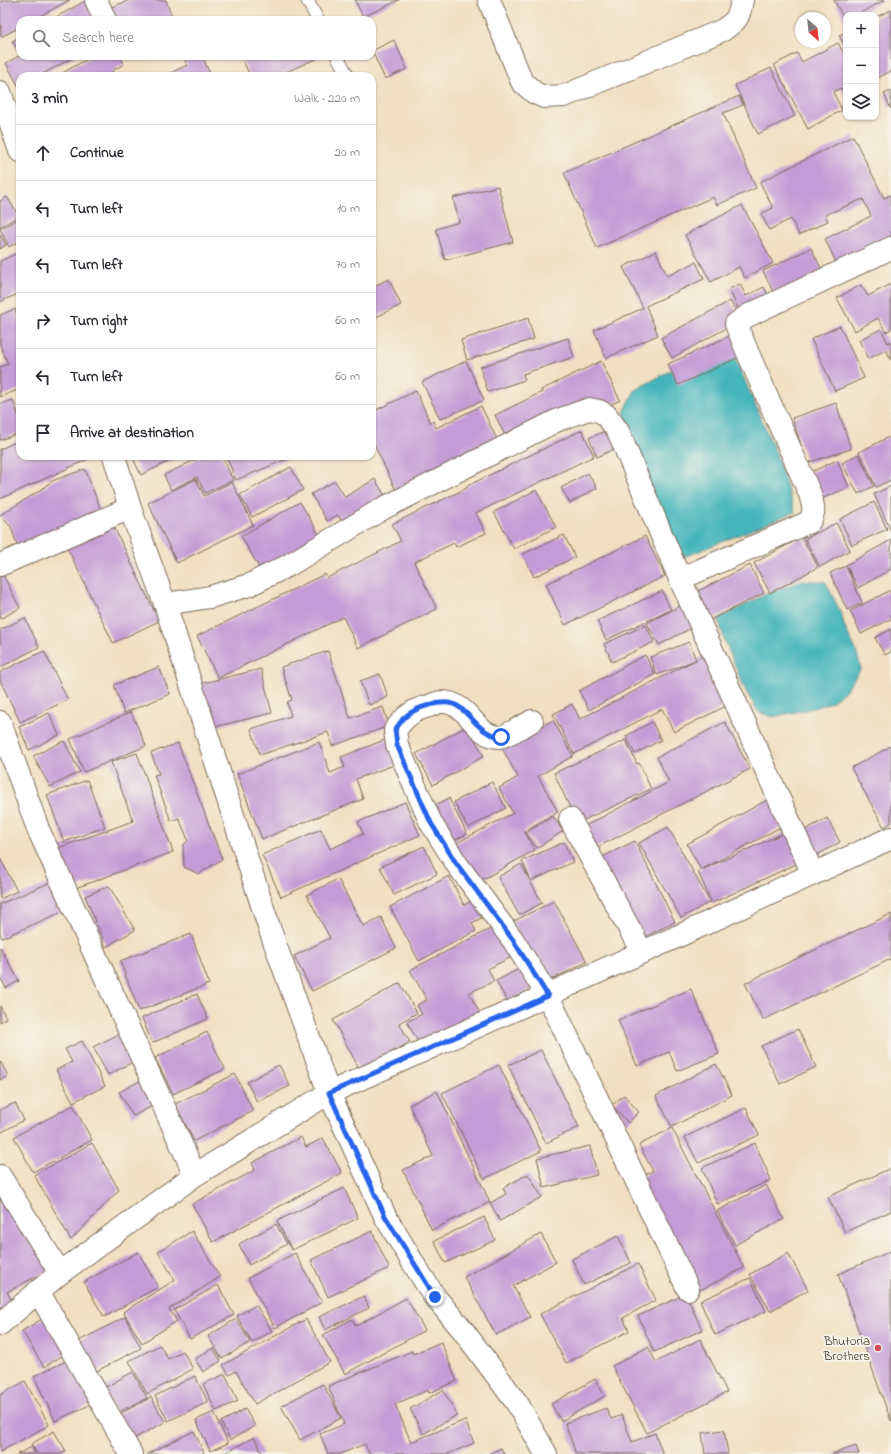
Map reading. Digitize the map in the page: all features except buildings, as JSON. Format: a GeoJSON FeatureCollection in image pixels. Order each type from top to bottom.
{"type":"FeatureCollection","features":[{"type":"Feature","properties":{"kind":"street"},"geometry":{"type":"LineString","coordinates":[[96,0],[103,16]]}},
{"type":"Feature","properties":{"kind":"street"},"geometry":{"type":"LineString","coordinates":[[489,0],[522,82],[535,93],[544,97],[564,96],[722,30],[734,22],[740,12],[742,0]]}},
{"type":"Feature","properties":{"kind":"street"},"geometry":{"type":"LineString","coordinates":[[0,92],[16,139]]}},
{"type":"Feature","properties":{"kind":"street"},"geometry":{"type":"LineString","coordinates":[[680,580],[809,522],[813,515],[814,507],[810,494],[736,324],[747,316],[891,248]]}},
{"type":"Feature","properties":{"kind":"street"},"geometry":{"type":"LineString","coordinates":[[165,604],[210,597],[249,585],[289,565],[389,506],[558,420],[590,409],[599,411],[606,415],[618,431],[680,580],[813,874]]}},
{"type":"Feature","properties":{"kind":"street"},"geometry":{"type":"LineString","coordinates":[[115,460],[130,508],[165,604],[270,930],[329,1093],[385,1216],[415,1266],[435,1297],[517,1403],[546,1454]]}},
{"type":"Feature","properties":{"kind":"street"},"geometry":{"type":"LineString","coordinates":[[0,565],[130,508]]}},
{"type":"Feature","properties":{"kind":"street"},"geometry":{"type":"LineString","coordinates":[[532,721],[501,737],[491,735],[482,730],[470,716],[457,705],[441,702],[419,708],[405,717],[395,730],[397,745],[431,823],[456,863],[513,940],[548,996],[688,1289]]}},
{"type":"Feature","properties":{"kind":"street"},"geometry":{"type":"LineString","coordinates":[[0,722],[38,829],[195,1175]]}},
{"type":"Feature","properties":{"kind":"street"},"geometry":{"type":"LineString","coordinates":[[570,819],[642,952]]}},
{"type":"Feature","properties":{"kind":"street"},"geometry":{"type":"LineString","coordinates":[[0,1324],[60,1273],[195,1175],[329,1093],[548,996],[891,838]]}},
{"type":"Feature","properties":{"kind":"street"},"geometry":{"type":"LineString","coordinates":[[0,1176],[60,1273]]}},
{"type":"Feature","properties":{"kind":"street"},"geometry":{"type":"LineString","coordinates":[[38,1291],[131,1454]]}},
{"type":"Feature","properties":{"kind":"lane"},"geometry":{"type":"LineString","coordinates":[[306,0],[316,16]]}},
{"type":"Feature","properties":{"kind":"lane"},"geometry":{"type":"LineString","coordinates":[[339,60],[346,72]]}},
{"type":"Feature","properties":{"kind":"water"},"geometry":{"type":"Polygon","coordinates":[[[731,348],[776,453],[795,512],[687,556],[673,554],[624,412],[635,390],[673,369],[731,348]]]}},
{"type":"Feature","properties":{"kind":"water"},"geometry":{"type":"Polygon","coordinates":[[[803,580],[826,582],[856,650],[861,669],[846,690],[832,702],[811,709],[772,717],[758,712],[744,688],[724,639],[718,619],[766,594],[803,580]]]}},
{"type":"Feature","properties":{"kind":"place","name":"Bhutoria Brothers"},"geometry":{"type":"Point","coordinates":[878,1348]}},
{"type":"Feature","properties":{"kind":"route"},"geometry":{"type":"LineString","coordinates":[[435,1297],[385,1216],[329,1093],[548,996],[513,940],[456,863],[431,823],[397,745],[395,730],[405,717],[419,708],[441,702],[457,705],[470,716],[482,730],[491,735],[501,737]]}}]}
